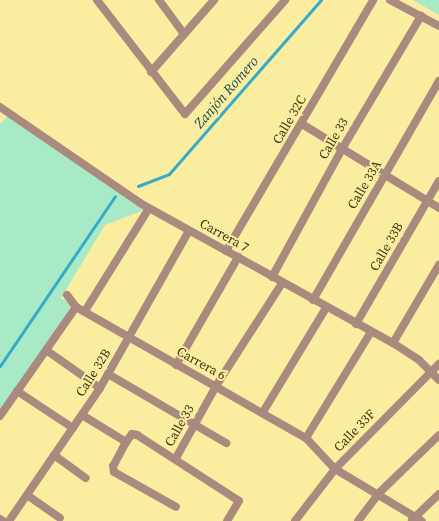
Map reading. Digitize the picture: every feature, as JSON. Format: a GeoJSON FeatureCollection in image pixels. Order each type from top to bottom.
{"type":"FeatureCollection","features":[{"type":"Feature","properties":{"kind":"street"},"geometry":{"type":"LineString","coordinates":[[97,0],[151,72],[185,114],[285,0]]}},
{"type":"Feature","properties":{"kind":"street"},"geometry":{"type":"LineString","coordinates":[[159,0],[184,34]]}},
{"type":"Feature","properties":{"kind":"street"},"geometry":{"type":"LineString","coordinates":[[151,72],[214,0]]}},
{"type":"Feature","properties":{"kind":"street","name":"Calle 32C"},"geometry":{"type":"LineString","coordinates":[[226,251],[302,124],[373,0]]}},
{"type":"Feature","properties":{"kind":"street"},"geometry":{"type":"LineString","coordinates":[[390,0],[439,26]]}},
{"type":"Feature","properties":{"kind":"street","name":"Calle 33"},"geometry":{"type":"LineString","coordinates":[[272,277],[342,149],[421,16]]}},
{"type":"Feature","properties":{"kind":"street","name":"Calle 33A"},"geometry":{"type":"LineString","coordinates":[[312,300],[439,81]]}},
{"type":"Feature","properties":{"kind":"street","name":"Carrera 7"},"geometry":{"type":"LineString","coordinates":[[0,107],[149,208],[326,308],[393,343],[431,372],[439,380]]}},
{"type":"Feature","properties":{"kind":"street"},"geometry":{"type":"LineString","coordinates":[[302,124],[439,208]]}},
{"type":"Feature","properties":{"kind":"street","name":"Calle 33B"},"geometry":{"type":"LineString","coordinates":[[356,324],[439,181]]}},
{"type":"Feature","properties":{"kind":"street"},"geometry":{"type":"LineString","coordinates":[[85,311],[149,208]]}},
{"type":"Feature","properties":{"kind":"street","name":"Calle 32B"},"geometry":{"type":"LineString","coordinates":[[9,521],[100,388],[130,338],[189,231]]}},
{"type":"Feature","properties":{"kind":"street"},"geometry":{"type":"LineString","coordinates":[[176,365],[238,257]]}},
{"type":"Feature","properties":{"kind":"street"},"geometry":{"type":"LineString","coordinates":[[393,343],[439,265]]}},
{"type":"Feature","properties":{"kind":"street","name":"Calle 33"},"geometry":{"type":"LineString","coordinates":[[176,458],[216,386],[282,283]]}},
{"type":"Feature","properties":{"kind":"street"},"geometry":{"type":"LineString","coordinates":[[0,416],[76,307],[67,294]]}},
{"type":"Feature","properties":{"kind":"street","name":"Carrera 6"},"geometry":{"type":"LineString","coordinates":[[76,307],[176,365],[263,412],[306,438],[335,469],[379,493],[416,520]]}},
{"type":"Feature","properties":{"kind":"street"},"geometry":{"type":"LineString","coordinates":[[263,412],[326,308]]}},
{"type":"Feature","properties":{"kind":"street"},"geometry":{"type":"LineString","coordinates":[[306,438],[371,332]]}},
{"type":"Feature","properties":{"kind":"street"},"geometry":{"type":"LineString","coordinates":[[46,350],[100,388]]}},
{"type":"Feature","properties":{"kind":"street","name":"Calle 33F"},"geometry":{"type":"LineString","coordinates":[[295,521],[335,469],[439,364]]}},
{"type":"Feature","properties":{"kind":"street"},"geometry":{"type":"LineString","coordinates":[[108,374],[226,443]]}},
{"type":"Feature","properties":{"kind":"street"},"geometry":{"type":"LineString","coordinates":[[17,391],[73,428]]}},
{"type":"Feature","properties":{"kind":"street"},"geometry":{"type":"LineString","coordinates":[[82,415],[126,442]]}},
{"type":"Feature","properties":{"kind":"street"},"geometry":{"type":"LineString","coordinates":[[176,507],[114,472],[113,466],[126,442],[134,434],[176,458],[239,501],[226,521]]}},
{"type":"Feature","properties":{"kind":"street"},"geometry":{"type":"LineString","coordinates":[[358,521],[379,493],[439,435]]}},
{"type":"Feature","properties":{"kind":"street"},"geometry":{"type":"LineString","coordinates":[[54,455],[86,478]]}},
{"type":"Feature","properties":{"kind":"street"},"geometry":{"type":"LineString","coordinates":[[416,520],[439,494]]}},
{"type":"Feature","properties":{"kind":"street"},"geometry":{"type":"LineString","coordinates":[[27,495],[60,518]]}},
{"type":"Feature","properties":{"kind":"green space"},"geometry":{"type":"Polygon","coordinates":[[[413,0],[439,0],[439,15],[413,0]]]}},
{"type":"Feature","properties":{"kind":"green space"},"geometry":{"type":"Polygon","coordinates":[[[9,114],[149,208],[105,225],[61,298],[76,307],[0,416],[0,124],[9,114]]]}},
{"type":"Feature","properties":{"kind":"waterway","name":"Zanjón Romero"},"geometry":{"type":"LineString","coordinates":[[138,186],[169,174],[321,0]]}},
{"type":"Feature","properties":{"kind":"waterway","name":"Zanjón Romero"},"geometry":{"type":"LineString","coordinates":[[0,366],[115,196]]}}]}
